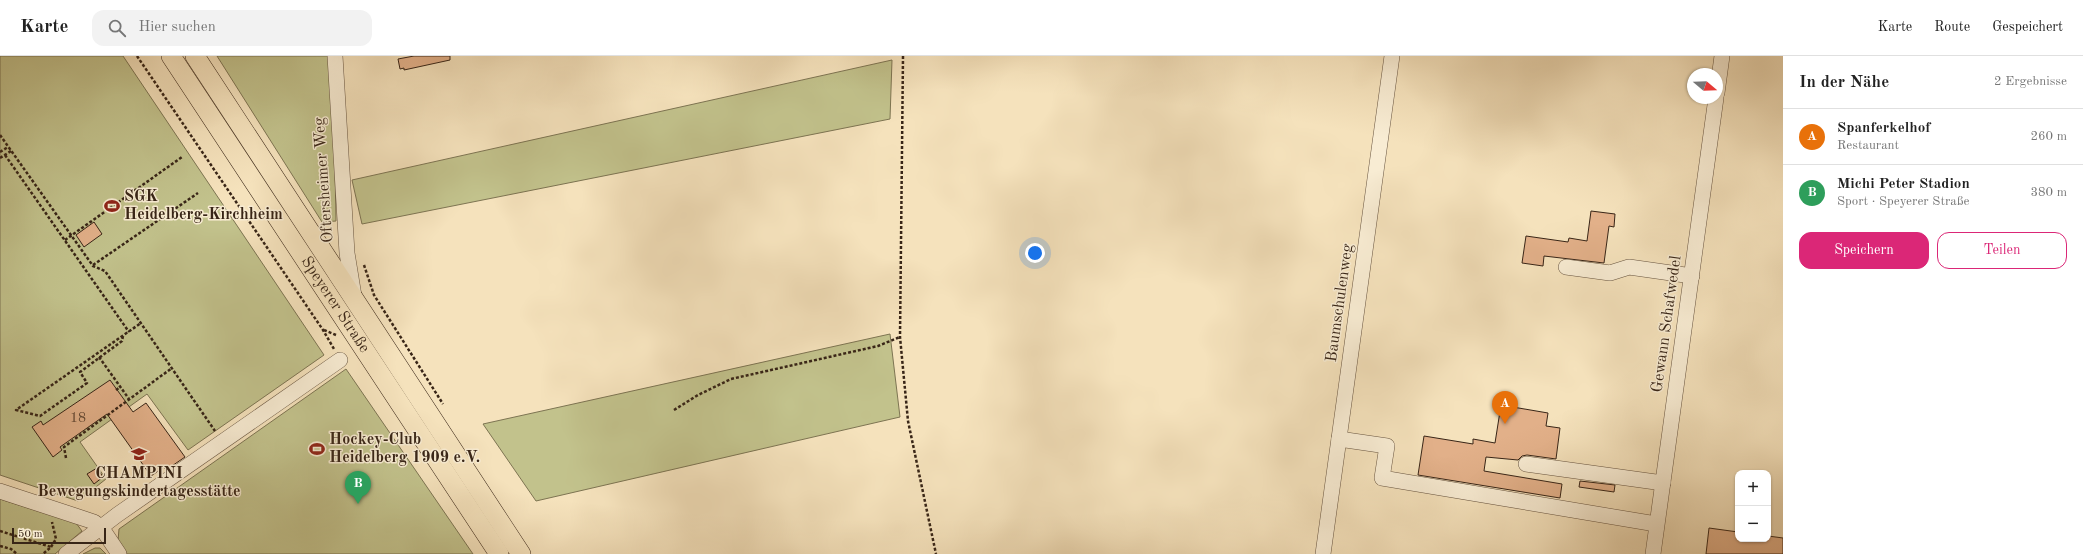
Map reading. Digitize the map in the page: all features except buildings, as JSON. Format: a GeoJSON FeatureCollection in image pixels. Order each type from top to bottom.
{"type":"FeatureCollection","features":[{"type":"Feature","properties":{"kind":"main road","name":"Speyerer Straße"},"geometry":{"type":"LineString","coordinates":[[171,56],[499,554]]}},
{"type":"Feature","properties":{"kind":"main road","name":"Speyerer Straße"},"geometry":{"type":"LineString","coordinates":[[195,56],[521,554]]}},
{"type":"Feature","properties":{"kind":"street","name":"Oftersheimer Weg"},"geometry":{"type":"LineString","coordinates":[[335,56],[347,253],[355,301]]}},
{"type":"Feature","properties":{"kind":"street","name":"Baumschulenweg"},"geometry":{"type":"LineString","coordinates":[[1323,554],[1392,56]]}},
{"type":"Feature","properties":{"kind":"street"},"geometry":{"type":"LineString","coordinates":[[1720,68],[1722,56]]}},
{"type":"Feature","properties":{"kind":"street","name":"Gewann Schafwedel"},"geometry":{"type":"LineString","coordinates":[[1653,554],[1715,104]]}},
{"type":"Feature","properties":{"kind":"street"},"geometry":{"type":"LineString","coordinates":[[1566,267],[1610,273],[1629,267],[1692,276]]}},
{"type":"Feature","properties":{"kind":"street"},"geometry":{"type":"LineString","coordinates":[[66,554],[101,527],[340,360]]}},
{"type":"Feature","properties":{"kind":"street"},"geometry":{"type":"LineString","coordinates":[[1339,439],[1387,446],[1382,478],[1656,524]]}},
{"type":"Feature","properties":{"kind":"street"},"geometry":{"type":"LineString","coordinates":[[1526,464],[1663,483]]}},
{"type":"Feature","properties":{"kind":"street"},"geometry":{"type":"LineString","coordinates":[[0,490],[83,517],[101,527],[119,554]]}},
{"type":"Feature","properties":{"kind":"path"},"geometry":{"type":"LineString","coordinates":[[137,56],[323,330],[340,360]]}},
{"type":"Feature","properties":{"kind":"path"},"geometry":{"type":"LineString","coordinates":[[903,56],[900,337],[908,421],[936,554]]}},
{"type":"Feature","properties":{"kind":"path"},"geometry":{"type":"LineString","coordinates":[[0,135],[93,266],[105,271],[222,442]]}},
{"type":"Feature","properties":{"kind":"path"},"geometry":{"type":"LineString","coordinates":[[0,152],[8,147]]}},
{"type":"Feature","properties":{"kind":"path"},"geometry":{"type":"LineString","coordinates":[[0,158],[11,151]]}},
{"type":"Feature","properties":{"kind":"path"},"geometry":{"type":"LineString","coordinates":[[5,155],[129,332]]}},
{"type":"Feature","properties":{"kind":"path"},"geometry":{"type":"LineString","coordinates":[[65,240],[182,156]]}},
{"type":"Feature","properties":{"kind":"path"},"geometry":{"type":"LineString","coordinates":[[93,266],[198,193]]}},
{"type":"Feature","properties":{"kind":"path"},"geometry":{"type":"LineString","coordinates":[[347,253],[364,265],[374,294],[445,408]]}},
{"type":"Feature","properties":{"kind":"path"},"geometry":{"type":"LineString","coordinates":[[123,336],[122,341],[80,372],[87,383],[40,416],[16,410],[141,323]]}},
{"type":"Feature","properties":{"kind":"path"},"geometry":{"type":"LineString","coordinates":[[674,410],[698,395],[731,380],[878,346],[900,337]]}},
{"type":"Feature","properties":{"kind":"path"},"geometry":{"type":"LineString","coordinates":[[99,357],[129,399]]}},
{"type":"Feature","properties":{"kind":"path"},"geometry":{"type":"LineString","coordinates":[[66,458],[64,447],[110,415],[110,412],[172,368]]}},
{"type":"Feature","properties":{"kind":"path"},"geometry":{"type":"LineString","coordinates":[[116,390],[120,387]]}},
{"type":"Feature","properties":{"kind":"path"},"geometry":{"type":"LineString","coordinates":[[43,554],[56,539],[50,506]]}},
{"type":"Feature","properties":{"kind":"path"},"geometry":{"type":"LineString","coordinates":[[0,531],[50,547]]}},
{"type":"Feature","properties":{"kind":"path"},"geometry":{"type":"LineString","coordinates":[[0,546],[11,549],[17,554]]}},
{"type":"Feature","properties":{"kind":"green space","name":"SGK Heidelberg-Kirchheim"},"geometry":{"type":"Polygon","coordinates":[[[0,56],[123,56],[324,355],[188,450],[147,394],[80,442],[106,479],[78,501],[0,475],[0,56]]]}},
{"type":"Feature","properties":{"kind":"green space"},"geometry":{"type":"Polygon","coordinates":[[[217,56],[329,56],[334,116],[336,221],[322,222],[217,56]]]}},
{"type":"Feature","properties":{"kind":"green space"},"geometry":{"type":"Polygon","coordinates":[[[892,60],[890,119],[362,224],[352,180],[892,60]]]}},
{"type":"Feature","properties":{"kind":"green space"},"geometry":{"type":"Polygon","coordinates":[[[890,334],[900,417],[536,501],[483,424],[890,334]]]}},
{"type":"Feature","properties":{"kind":"green space","name":"Hockey-Club Heidelberg 1909 e.V."},"geometry":{"type":"Polygon","coordinates":[[[346,369],[473,554],[127,554],[118,541],[119,529],[346,369]]]}},
{"type":"Feature","properties":{"kind":"green space"},"geometry":{"type":"Polygon","coordinates":[[[0,499],[76,523],[82,531],[55,554],[0,554],[0,499]]]}},
{"type":"Feature","properties":{"kind":"green space"},"geometry":{"type":"Polygon","coordinates":[[[95,548],[100,548],[106,554],[83,554],[95,548]]]}},
{"type":"Feature","properties":{"kind":"place","name":"SGK Heidelberg-Kirchheim"},"geometry":{"type":"Point","coordinates":[112,206]}},
{"type":"Feature","properties":{"kind":"place","name":"Spanferkelhof"},"geometry":{"type":"Point","coordinates":[1505,424]}},
{"type":"Feature","properties":{"kind":"place","name":"Hockey-Club Heidelberg 1909 e.V."},"geometry":{"type":"Point","coordinates":[317,449]}},
{"type":"Feature","properties":{"kind":"place","name":"CHAMPINI Bewegungskindertagesstätte"},"geometry":{"type":"Point","coordinates":[139,454]}},
{"type":"Feature","properties":{"kind":"place","name":"Michi Peter Stadion"},"geometry":{"type":"Point","coordinates":[358,504]}}]}
